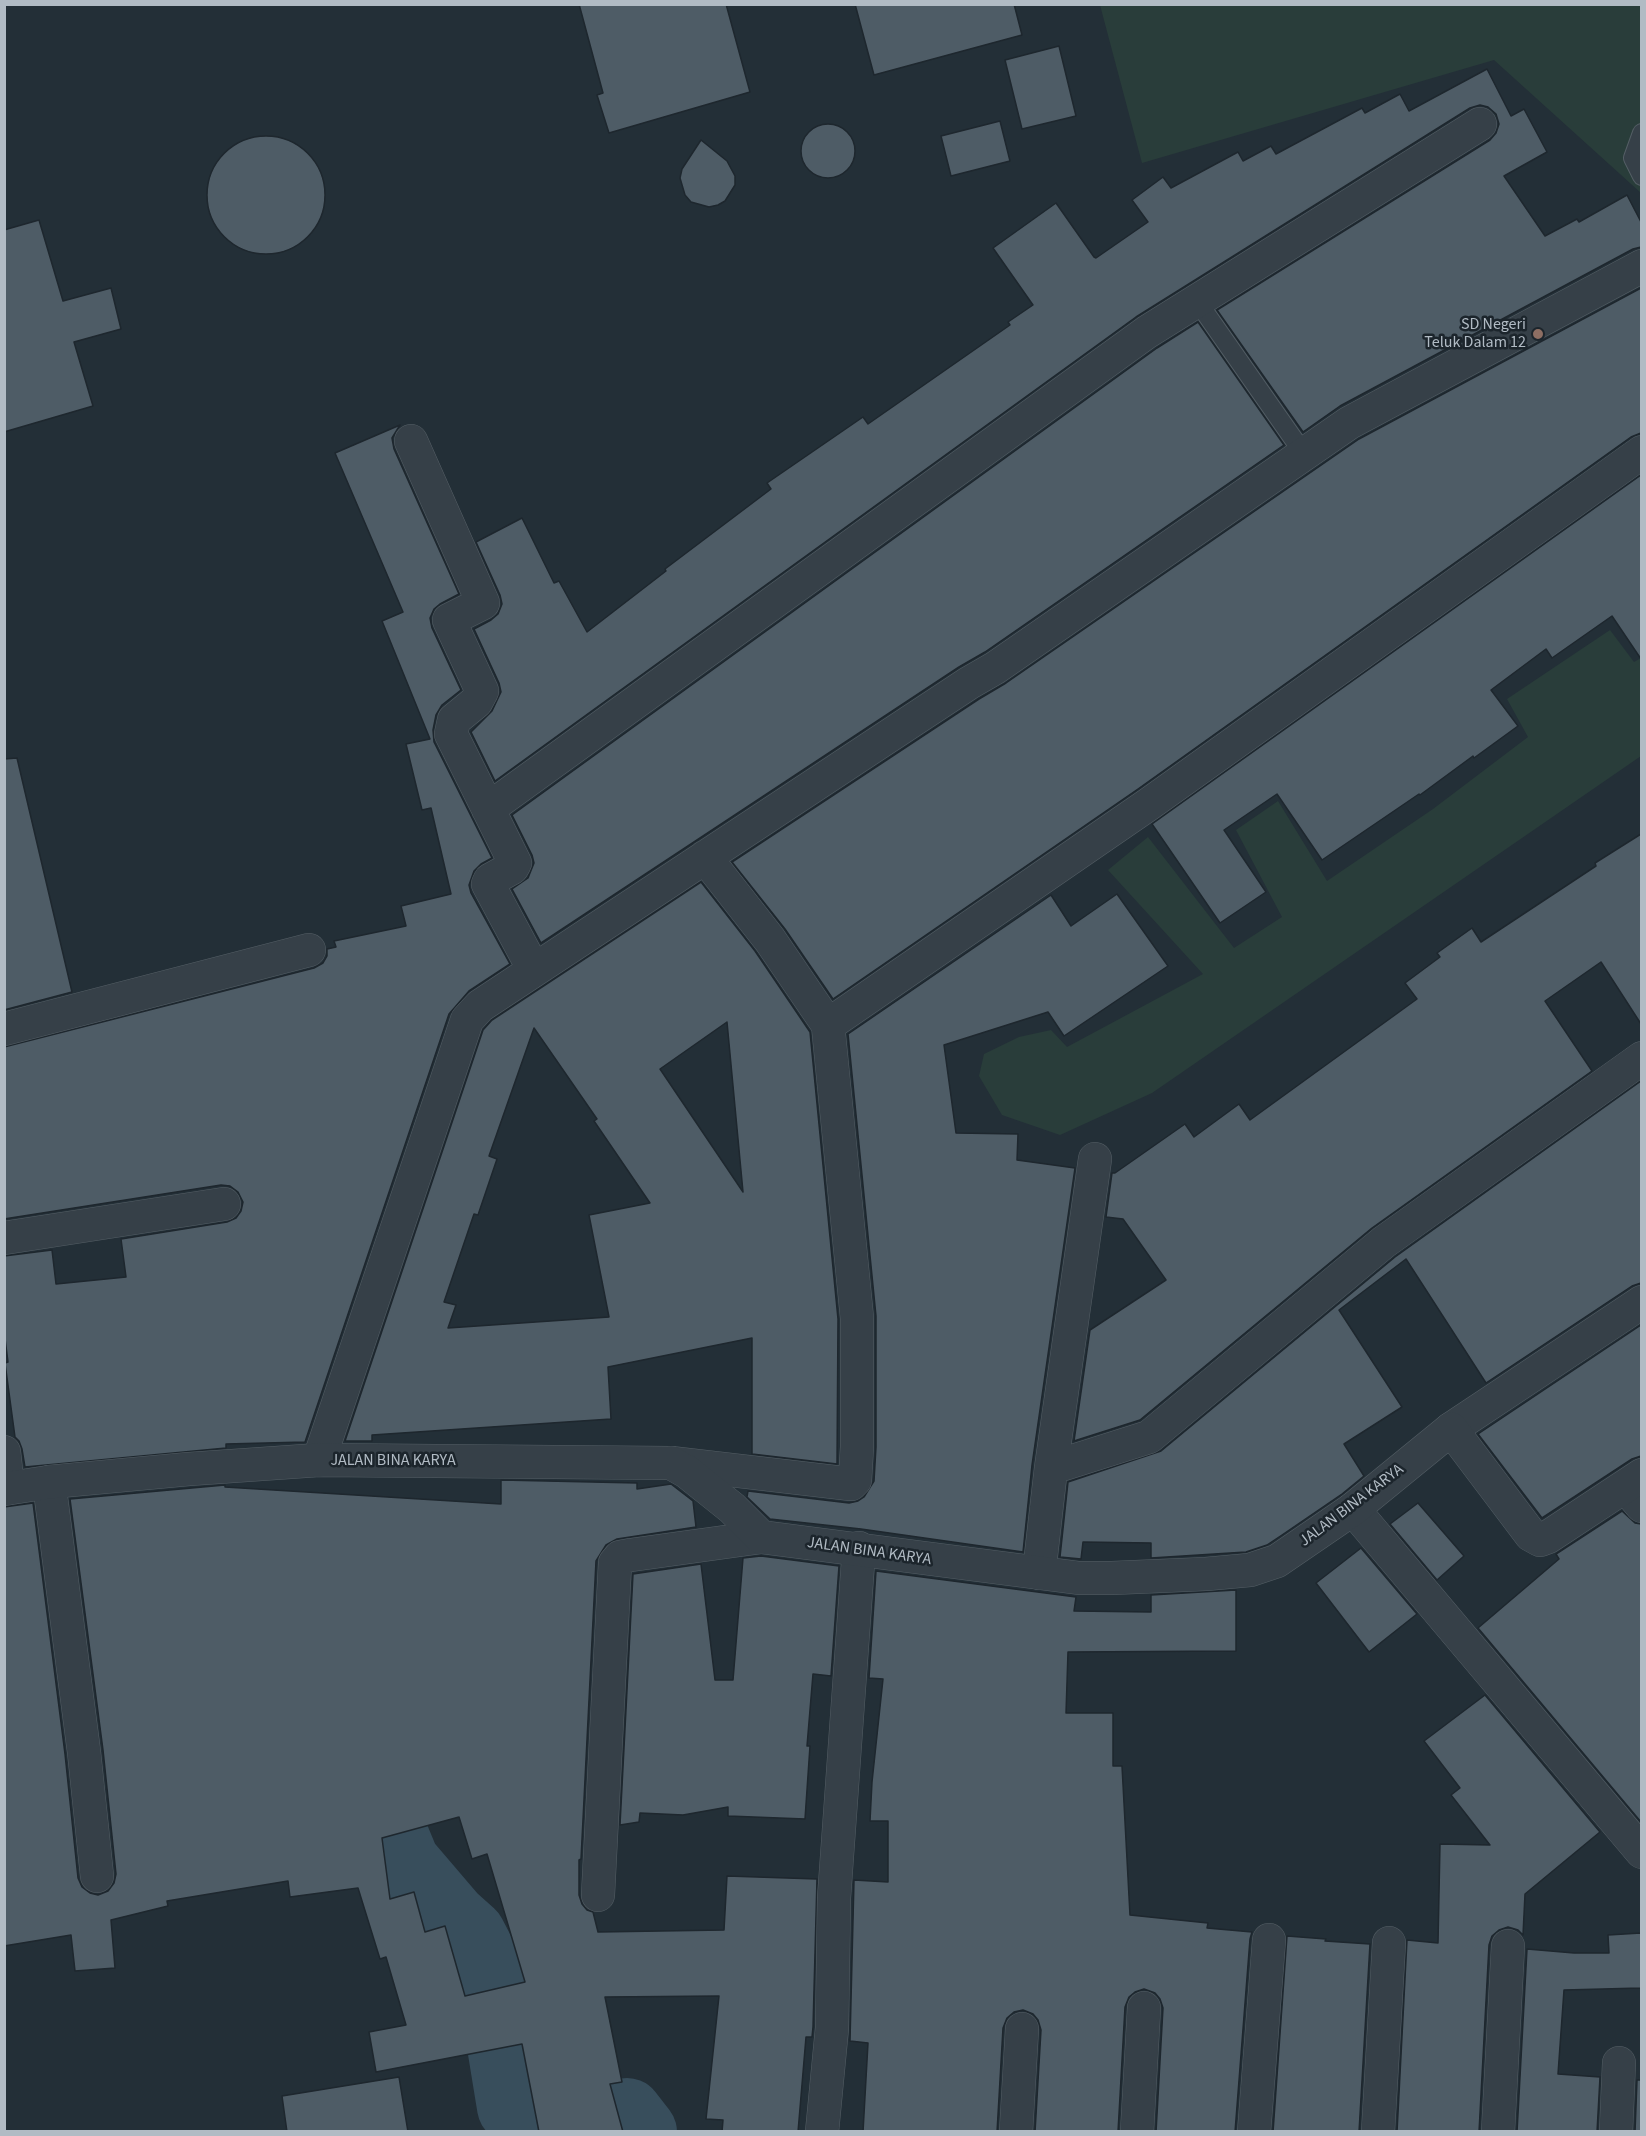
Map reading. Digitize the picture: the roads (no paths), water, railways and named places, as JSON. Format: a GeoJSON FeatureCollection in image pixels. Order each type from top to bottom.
{"type":"FeatureCollection","features":[{"type":"Feature","properties":{"kind":"street"},"geometry":{"type":"LineString","coordinates":[[488,809],[1147,332],[1480,124]]}},
{"type":"Feature","properties":{"kind":"street"},"geometry":{"type":"LineString","coordinates":[[319,1460],[467,1020],[480,1006],[959,689],[995,668],[1349,423],[1641,266]]}},
{"type":"Feature","properties":{"kind":"street"},"geometry":{"type":"LineString","coordinates":[[411,441],[483,603],[449,620],[482,692],[476,702],[454,720],[451,734],[514,863],[512,868],[490,880],[488,884],[534,970]]}},
{"type":"Feature","properties":{"kind":"street"},"geometry":{"type":"LineString","coordinates":[[705,856],[770,940],[828,1025],[1149,804],[1641,452]]}},
{"type":"Feature","properties":{"kind":"street"},"geometry":{"type":"LineString","coordinates":[[4,1029],[309,950]]}},
{"type":"Feature","properties":{"kind":"street","name":"JALAN BINA KARYA"},"geometry":{"type":"LineString","coordinates":[[6,1488],[189,1468],[319,1460],[671,1463],[851,1484],[855,1480],[857,1447],[857,1318],[828,1025]]}},
{"type":"Feature","properties":{"kind":"street"},"geometry":{"type":"LineString","coordinates":[[1051,1468],[1149,1437],[1384,1242],[1641,1058]]}},
{"type":"Feature","properties":{"kind":"street"},"geometry":{"type":"LineString","coordinates":[[1039,1573],[1051,1468],[1095,1159]]}},
{"type":"Feature","properties":{"kind":"street"},"geometry":{"type":"LineString","coordinates":[[4,1238],[224,1203]]}},
{"type":"Feature","properties":{"kind":"street","name":"JALAN BINA KARYA"},"geometry":{"type":"LineString","coordinates":[[598,1895],[615,1563],[620,1557],[761,1537],[1079,1578],[1206,1574],[1257,1568],[1277,1561],[1353,1509],[1451,1429],[1641,1302]]}},
{"type":"Feature","properties":{"kind":"street"},"geometry":{"type":"LineString","coordinates":[[1451,1429],[1531,1535],[1540,1540],[1636,1489]]}},
{"type":"Feature","properties":{"kind":"street"},"geometry":{"type":"LineString","coordinates":[[4,1452],[6,1488]]}},
{"type":"Feature","properties":{"kind":"street"},"geometry":{"type":"LineString","coordinates":[[671,1463],[687,1472],[732,1508],[761,1537]]}},
{"type":"Feature","properties":{"kind":"street"},"geometry":{"type":"LineString","coordinates":[[49,1482],[84,1752],[97,1876]]}},
{"type":"Feature","properties":{"kind":"street"},"geometry":{"type":"LineString","coordinates":[[1353,1509],[1641,1852]]}},
{"type":"Feature","properties":{"kind":"street"},"geometry":{"type":"LineString","coordinates":[[822,2132],[832,2028],[834,1898],[859,1548]]}},
{"type":"Feature","properties":{"kind":"street"},"geometry":{"type":"LineString","coordinates":[[1254,2132],[1269,1940]]}},
{"type":"Feature","properties":{"kind":"street"},"geometry":{"type":"LineString","coordinates":[[1378,2132],[1389,1944]]}},
{"type":"Feature","properties":{"kind":"street"},"geometry":{"type":"LineString","coordinates":[[1497,2132],[1508,1946]]}},
{"type":"Feature","properties":{"kind":"street"},"geometry":{"type":"LineString","coordinates":[[1137,2132],[1144,2008]]}},
{"type":"Feature","properties":{"kind":"street"},"geometry":{"type":"LineString","coordinates":[[1016,2132],[1022,2029]]}},
{"type":"Feature","properties":{"kind":"street"},"geometry":{"type":"LineString","coordinates":[[1616,2132],[1619,2063]]}},
{"type":"Feature","properties":{"kind":"lane"},"geometry":{"type":"LineString","coordinates":[[1641,133],[1633,158],[1641,176]]}},
{"type":"Feature","properties":{"kind":"lane"},"geometry":{"type":"LineString","coordinates":[[1197,301],[1304,454]]}},
{"type":"Feature","properties":{"kind":"waterway"},"geometry":{"type":"LineString","coordinates":[[371,1783],[404,1863],[451,1918],[470,1935],[485,1964],[498,2015],[513,2107],[590,2100],[596,2119],[627,2114],[641,2132]]}},
{"type":"Feature","properties":{"kind":"place","name":"SD Negeri Teluk Dalam 12"},"geometry":{"type":"Point","coordinates":[1538,334]}}]}
